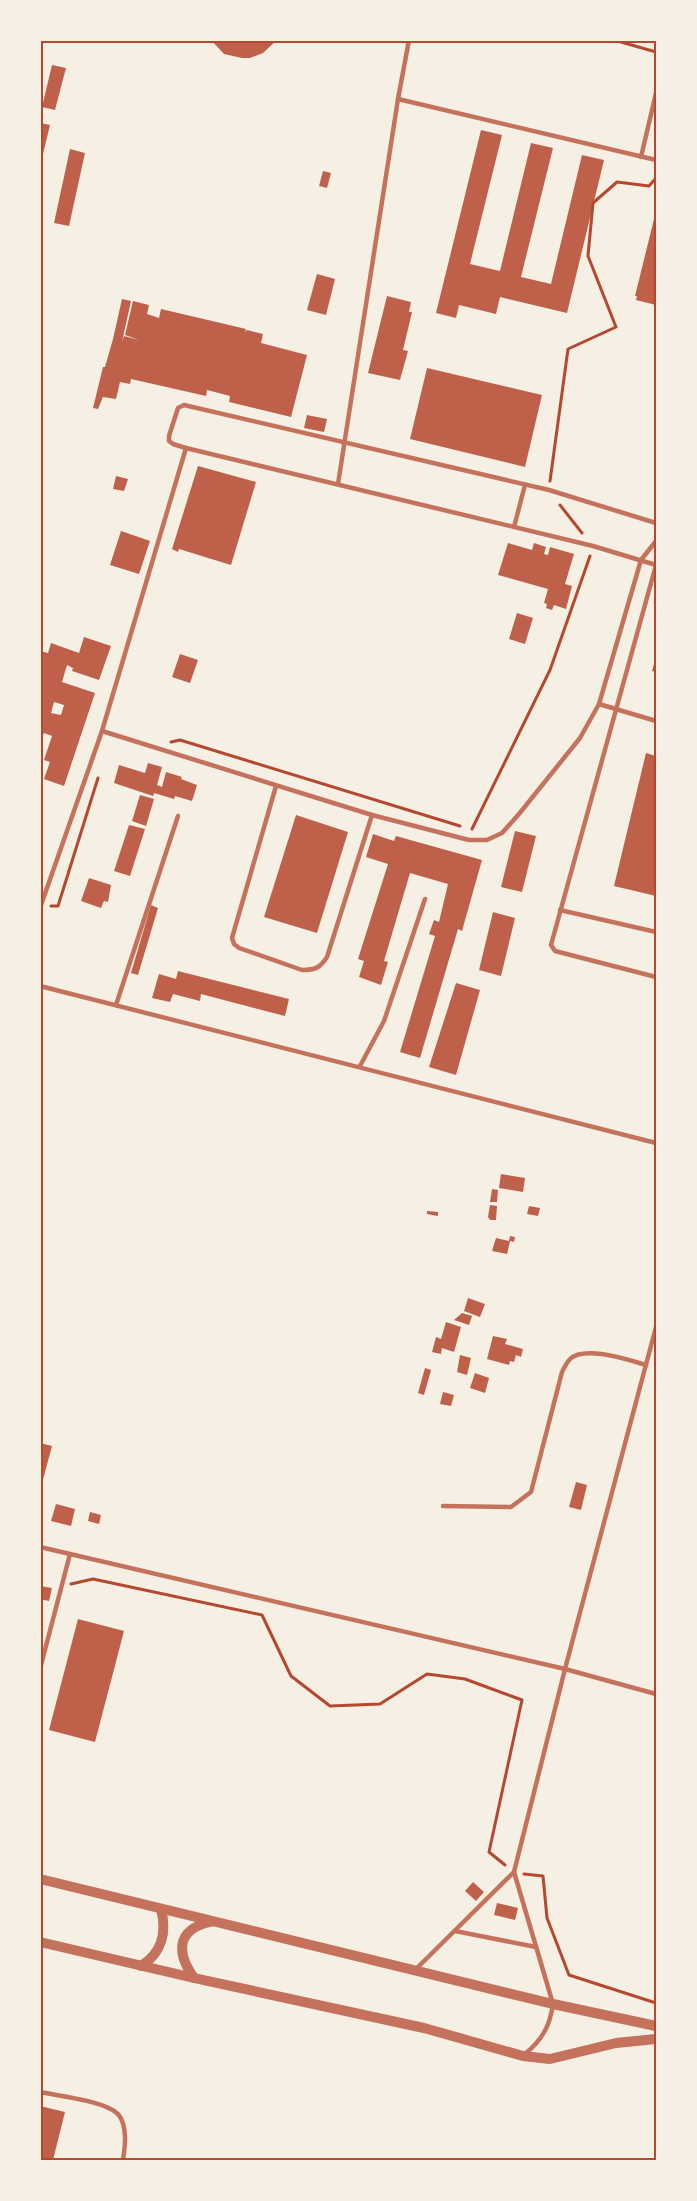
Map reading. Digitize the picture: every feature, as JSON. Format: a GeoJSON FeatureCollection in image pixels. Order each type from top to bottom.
{"type":"FeatureCollection","features":[{"type":"Feature","properties":{"kind":"street"},"geometry":{"type":"LineString","coordinates":[[40,1879],[553,2004],[657,2026]]}},
{"type":"Feature","properties":{"kind":"street"},"geometry":{"type":"LineString","coordinates":[[141,1966],[159,1950],[164,1934],[161,1909]]}},
{"type":"Feature","properties":{"kind":"street"},"geometry":{"type":"LineString","coordinates":[[194,1978],[181,1955],[183,1942],[190,1930],[213,1922]]}},
{"type":"Feature","properties":{"kind":"street"},"geometry":{"type":"LineString","coordinates":[[40,1942],[424,2028],[523,2056],[550,2059],[616,2043],[657,2038]]}},
{"type":"Feature","properties":{"kind":"lane"},"geometry":{"type":"LineString","coordinates":[[338,484],[409,40]]}},
{"type":"Feature","properties":{"kind":"lane"},"geometry":{"type":"LineString","coordinates":[[641,157],[657,93]]}},
{"type":"Feature","properties":{"kind":"lane"},"geometry":{"type":"LineString","coordinates":[[398,99],[657,160]]}},
{"type":"Feature","properties":{"kind":"lane"},"geometry":{"type":"LineString","coordinates":[[657,523],[549,490],[343,444],[184,405],[178,408],[169,441],[186,448],[593,546],[656,565],[551,945],[555,951],[657,977]]}},
{"type":"Feature","properties":{"kind":"lane"},"geometry":{"type":"LineString","coordinates":[[41,907],[102,731],[186,448]]}},
{"type":"Feature","properties":{"kind":"lane"},"geometry":{"type":"LineString","coordinates":[[514,527],[525,485]]}},
{"type":"Feature","properties":{"kind":"lane"},"geometry":{"type":"LineString","coordinates":[[102,731],[372,815],[469,840],[487,840],[502,833],[580,738],[598,704],[641,560],[657,541]]}},
{"type":"Feature","properties":{"kind":"lane"},"geometry":{"type":"LineString","coordinates":[[598,704],[657,721]]}},
{"type":"Feature","properties":{"kind":"lane"},"geometry":{"type":"LineString","coordinates":[[276,786],[232,938],[234,944],[239,948],[302,970],[313,970],[321,966],[327,957],[372,815]]}},
{"type":"Feature","properties":{"kind":"lane"},"geometry":{"type":"LineString","coordinates":[[116,1005],[178,816]]}},
{"type":"Feature","properties":{"kind":"lane"},"geometry":{"type":"LineString","coordinates":[[360,1066],[384,1021],[425,899]]}},
{"type":"Feature","properties":{"kind":"lane"},"geometry":{"type":"LineString","coordinates":[[560,910],[657,932]]}},
{"type":"Feature","properties":{"kind":"lane"},"geometry":{"type":"LineString","coordinates":[[40,986],[657,1143]]}},
{"type":"Feature","properties":{"kind":"lane"},"geometry":{"type":"LineString","coordinates":[[523,2056],[538,2043],[545,2032],[551,2018],[553,2004],[514,1872],[565,1669],[657,1327]]}},
{"type":"Feature","properties":{"kind":"lane"},"geometry":{"type":"LineString","coordinates":[[443,1506],[511,1507],[531,1492],[562,1372],[570,1359],[579,1353],[608,1355],[646,1365]]}},
{"type":"Feature","properties":{"kind":"lane"},"geometry":{"type":"LineString","coordinates":[[40,1547],[565,1669],[657,1694]]}},
{"type":"Feature","properties":{"kind":"lane"},"geometry":{"type":"LineString","coordinates":[[40,1669],[70,1554]]}},
{"type":"Feature","properties":{"kind":"lane"},"geometry":{"type":"LineString","coordinates":[[415,1970],[514,1872]]}},
{"type":"Feature","properties":{"kind":"lane"},"geometry":{"type":"LineString","coordinates":[[455,1931],[536,1947]]}},
{"type":"Feature","properties":{"kind":"lane"},"geometry":{"type":"LineString","coordinates":[[40,2092],[98,2105],[118,2114],[122,2121],[124,2134],[123,2160]]}},
{"type":"Feature","properties":{"kind":"path"},"geometry":{"type":"LineString","coordinates":[[614,40],[657,52]]}},
{"type":"Feature","properties":{"kind":"path"},"geometry":{"type":"LineString","coordinates":[[163,743],[180,740],[474,830],[550,670],[593,546],[549,490],[568,349],[616,327],[588,256],[592,203],[617,182],[649,186],[657,178]]}},
{"type":"Feature","properties":{"kind":"path"},"geometry":{"type":"LineString","coordinates":[[41,907],[58,906],[98,777]]}},
{"type":"Feature","properties":{"kind":"path"},"geometry":{"type":"LineString","coordinates":[[62,1586],[93,1579],[262,1615],[291,1676],[330,1706],[380,1704],[427,1674],[465,1679],[522,1700],[489,1852],[514,1872],[543,1876],[547,1918],[569,1975],[657,2003]]}},
{"type":"Feature","properties":{"kind":"building"},"geometry":{"type":"Polygon","coordinates":[[[211,40],[277,40],[263,53],[250,58],[242,58],[224,54],[211,40]]]}},
{"type":"Feature","properties":{"kind":"building"},"geometry":{"type":"Polygon","coordinates":[[[52,65],[66,68],[55,110],[42,107],[52,65]]]}},
{"type":"Feature","properties":{"kind":"building"},"geometry":{"type":"Polygon","coordinates":[[[40,123],[50,125],[43,154],[40,153],[40,123]]]}},
{"type":"Feature","properties":{"kind":"building"},"geometry":{"type":"Polygon","coordinates":[[[481,130],[502,135],[470,264],[500,271],[531,143],[553,148],[521,277],[551,284],[582,155],[604,160],[567,313],[500,297],[496,314],[459,305],[456,318],[436,313],[481,130]]]}},
{"type":"Feature","properties":{"kind":"building"},"geometry":{"type":"Polygon","coordinates":[[[70,149],[85,153],[69,226],[54,223],[70,149]]]}},
{"type":"Feature","properties":{"kind":"building"},"geometry":{"type":"Polygon","coordinates":[[[323,171],[331,173],[327,188],[319,186],[323,171]]]}},
{"type":"Feature","properties":{"kind":"building"},"geometry":{"type":"Polygon","coordinates":[[[656,211],[656,305],[636,300],[637,296],[635,296],[656,211]]]}},
{"type":"Feature","properties":{"kind":"building"},"geometry":{"type":"Polygon","coordinates":[[[317,274],[335,279],[326,315],[307,310],[317,274]]]}},
{"type":"Feature","properties":{"kind":"building"},"geometry":{"type":"Polygon","coordinates":[[[387,296],[411,302],[409,312],[412,312],[403,350],[408,351],[400,380],[368,373],[387,296]]]}},
{"type":"Feature","properties":{"kind":"building"},"geometry":{"type":"Polygon","coordinates":[[[122,299],[131,301],[122,342],[124,336],[139,340],[125,335],[133,301],[149,305],[147,314],[159,318],[161,309],[246,329],[245,332],[247,330],[263,334],[261,343],[307,355],[291,417],[229,402],[230,396],[207,390],[206,396],[131,379],[130,384],[120,382],[116,399],[103,397],[98,409],[93,408],[122,299]]]}},
{"type":"Feature","properties":{"kind":"building"},"geometry":{"type":"Polygon","coordinates":[[[427,368],[542,395],[525,467],[410,439],[427,368]]]}},
{"type":"Feature","properties":{"kind":"building"},"geometry":{"type":"Polygon","coordinates":[[[307,415],[327,419],[324,432],[304,428],[307,415]]]}},
{"type":"Feature","properties":{"kind":"building"},"geometry":{"type":"Polygon","coordinates":[[[198,466],[256,482],[231,565],[179,549],[178,552],[172,549],[198,466]]]}},
{"type":"Feature","properties":{"kind":"building"},"geometry":{"type":"Polygon","coordinates":[[[116,476],[128,479],[124,491],[113,489],[116,476]]]}},
{"type":"Feature","properties":{"kind":"building"},"geometry":{"type":"Polygon","coordinates":[[[121,531],[150,541],[139,574],[110,565],[121,531]]]}},
{"type":"Feature","properties":{"kind":"building"},"geometry":{"type":"Polygon","coordinates":[[[508,543],[532,550],[534,543],[546,547],[544,554],[548,555],[550,547],[574,554],[565,584],[572,586],[566,609],[554,605],[552,610],[546,608],[547,604],[544,603],[548,589],[498,575],[508,543]]]}},
{"type":"Feature","properties":{"kind":"building"},"geometry":{"type":"Polygon","coordinates":[[[517,613],[533,618],[525,644],[509,639],[517,613]]]}},
{"type":"Feature","properties":{"kind":"building"},"geometry":{"type":"Polygon","coordinates":[[[84,637],[111,646],[99,680],[72,671],[73,668],[67,665],[62,682],[95,693],[64,786],[44,779],[50,762],[44,760],[52,736],[44,733],[40,743],[40,651],[48,653],[51,643],[79,653],[84,637]],[[54,702],[51,713],[61,715],[64,705],[54,702]]]}},
{"type":"Feature","properties":{"kind":"building"},"geometry":{"type":"Polygon","coordinates":[[[180,654],[198,660],[190,683],[172,677],[180,654]]]}},
{"type":"Feature","properties":{"kind":"building"},"geometry":{"type":"Polygon","coordinates":[[[656,657],[656,672],[652,671],[656,657]]]}},
{"type":"Feature","properties":{"kind":"building"},"geometry":{"type":"Polygon","coordinates":[[[646,753],[656,756],[656,896],[614,886],[646,753]]]}},
{"type":"Feature","properties":{"kind":"building"},"geometry":{"type":"Polygon","coordinates":[[[148,763],[162,767],[157,785],[162,787],[166,772],[197,785],[192,801],[154,793],[153,796],[114,783],[119,765],[145,773],[148,763]]]}},
{"type":"Feature","properties":{"kind":"building"},"geometry":{"type":"Polygon","coordinates":[[[140,795],[154,799],[146,826],[132,821],[140,795]]]}},
{"type":"Feature","properties":{"kind":"building"},"geometry":{"type":"Polygon","coordinates":[[[296,815],[348,832],[317,933],[264,917],[296,815]]]}},
{"type":"Feature","properties":{"kind":"building"},"geometry":{"type":"Polygon","coordinates":[[[129,825],[145,829],[130,876],[114,871],[129,825]]]}},
{"type":"Feature","properties":{"kind":"building"},"geometry":{"type":"Polygon","coordinates":[[[515,831],[536,836],[522,892],[501,887],[515,831]]]}},
{"type":"Feature","properties":{"kind":"building"},"geometry":{"type":"Polygon","coordinates":[[[373,834],[394,841],[396,836],[482,860],[462,931],[458,929],[420,1058],[400,1052],[435,936],[429,934],[434,920],[439,922],[448,884],[410,873],[384,961],[388,962],[381,985],[359,977],[364,961],[358,959],[388,864],[366,857],[373,834]]]}},
{"type":"Feature","properties":{"kind":"building"},"geometry":{"type":"Polygon","coordinates":[[[89,878],[111,885],[108,902],[104,901],[101,908],[81,901],[89,878]]]}},
{"type":"Feature","properties":{"kind":"building"},"geometry":{"type":"Polygon","coordinates":[[[151,905],[158,908],[138,975],[131,973],[151,905]]]}},
{"type":"Feature","properties":{"kind":"building"},"geometry":{"type":"Polygon","coordinates":[[[493,912],[515,918],[501,976],[479,970],[493,912]]]}},
{"type":"Feature","properties":{"kind":"building"},"geometry":{"type":"Polygon","coordinates":[[[178,971],[289,999],[285,1016],[201,994],[200,1001],[173,994],[170,1002],[152,998],[159,974],[176,979],[178,971]]]}},
{"type":"Feature","properties":{"kind":"building"},"geometry":{"type":"Polygon","coordinates":[[[456,983],[480,990],[456,1075],[429,1067],[456,983]]]}},
{"type":"Feature","properties":{"kind":"building"},"geometry":{"type":"Polygon","coordinates":[[[501,1174],[525,1178],[523,1192],[499,1188],[501,1174]]]}},
{"type":"Feature","properties":{"kind":"building"},"geometry":{"type":"Polygon","coordinates":[[[492,1189],[498,1190],[497,1202],[490,1202],[492,1189]]]}},
{"type":"Feature","properties":{"kind":"building"},"geometry":{"type":"Polygon","coordinates":[[[490,1205],[497,1206],[496,1220],[490,1220],[488,1217],[490,1205]]]}},
{"type":"Feature","properties":{"kind":"building"},"geometry":{"type":"Polygon","coordinates":[[[529,1206],[540,1208],[538,1216],[527,1214],[529,1206]]]}},
{"type":"Feature","properties":{"kind":"building"},"geometry":{"type":"Polygon","coordinates":[[[427,1211],[438,1212],[438,1216],[427,1214],[427,1211]]]}},
{"type":"Feature","properties":{"kind":"building"},"geometry":{"type":"Polygon","coordinates":[[[510,1236],[515,1237],[514,1242],[510,1241],[507,1254],[492,1251],[496,1238],[509,1241],[510,1236]]]}},
{"type":"Feature","properties":{"kind":"building"},"geometry":{"type":"Polygon","coordinates":[[[468,1298],[485,1304],[480,1317],[464,1311],[468,1298]]]}},
{"type":"Feature","properties":{"kind":"building"},"geometry":{"type":"Polygon","coordinates":[[[462,1313],[472,1316],[469,1325],[454,1320],[462,1313]]]}},
{"type":"Feature","properties":{"kind":"building"},"geometry":{"type":"Polygon","coordinates":[[[446,1322],[461,1327],[454,1352],[442,1348],[441,1354],[432,1352],[436,1337],[441,1339],[446,1322]]]}},
{"type":"Feature","properties":{"kind":"building"},"geometry":{"type":"Polygon","coordinates":[[[493,1336],[507,1339],[505,1344],[523,1349],[521,1357],[516,1355],[514,1362],[510,1361],[509,1365],[487,1359],[493,1336]]]}},
{"type":"Feature","properties":{"kind":"building"},"geometry":{"type":"Polygon","coordinates":[[[460,1355],[471,1358],[467,1375],[457,1372],[460,1355]]]}},
{"type":"Feature","properties":{"kind":"building"},"geometry":{"type":"Polygon","coordinates":[[[425,1368],[431,1370],[424,1395],[418,1393],[425,1368]]]}},
{"type":"Feature","properties":{"kind":"building"},"geometry":{"type":"Polygon","coordinates":[[[475,1373],[489,1378],[485,1393],[470,1388],[475,1373]]]}},
{"type":"Feature","properties":{"kind":"building"},"geometry":{"type":"Polygon","coordinates":[[[443,1392],[454,1395],[451,1406],[440,1404],[443,1392]]]}},
{"type":"Feature","properties":{"kind":"building"},"geometry":{"type":"Polygon","coordinates":[[[40,1443],[52,1446],[41,1487],[40,1487],[40,1443]]]}},
{"type":"Feature","properties":{"kind":"building"},"geometry":{"type":"Polygon","coordinates":[[[576,1482],[587,1485],[581,1510],[569,1507],[576,1482]]]}},
{"type":"Feature","properties":{"kind":"building"},"geometry":{"type":"Polygon","coordinates":[[[56,1504],[75,1509],[71,1526],[51,1521],[56,1504]]]}},
{"type":"Feature","properties":{"kind":"building"},"geometry":{"type":"Polygon","coordinates":[[[90,1512],[101,1515],[99,1524],[88,1521],[90,1512]]]}},
{"type":"Feature","properties":{"kind":"building"},"geometry":{"type":"Polygon","coordinates":[[[40,1586],[52,1588],[49,1601],[40,1599],[40,1586]]]}},
{"type":"Feature","properties":{"kind":"building"},"geometry":{"type":"Polygon","coordinates":[[[78,1619],[124,1631],[95,1742],[49,1730],[78,1619]]]}},
{"type":"Feature","properties":{"kind":"building"},"geometry":{"type":"Polygon","coordinates":[[[473,1882],[484,1892],[476,1901],[465,1891],[473,1882]]]}},
{"type":"Feature","properties":{"kind":"building"},"geometry":{"type":"Polygon","coordinates":[[[497,1903],[518,1908],[515,1920],[494,1915],[497,1903]]]}},
{"type":"Feature","properties":{"kind":"building"},"geometry":{"type":"Polygon","coordinates":[[[40,2106],[65,2112],[53,2160],[40,2160],[40,2106]]]}}]}
